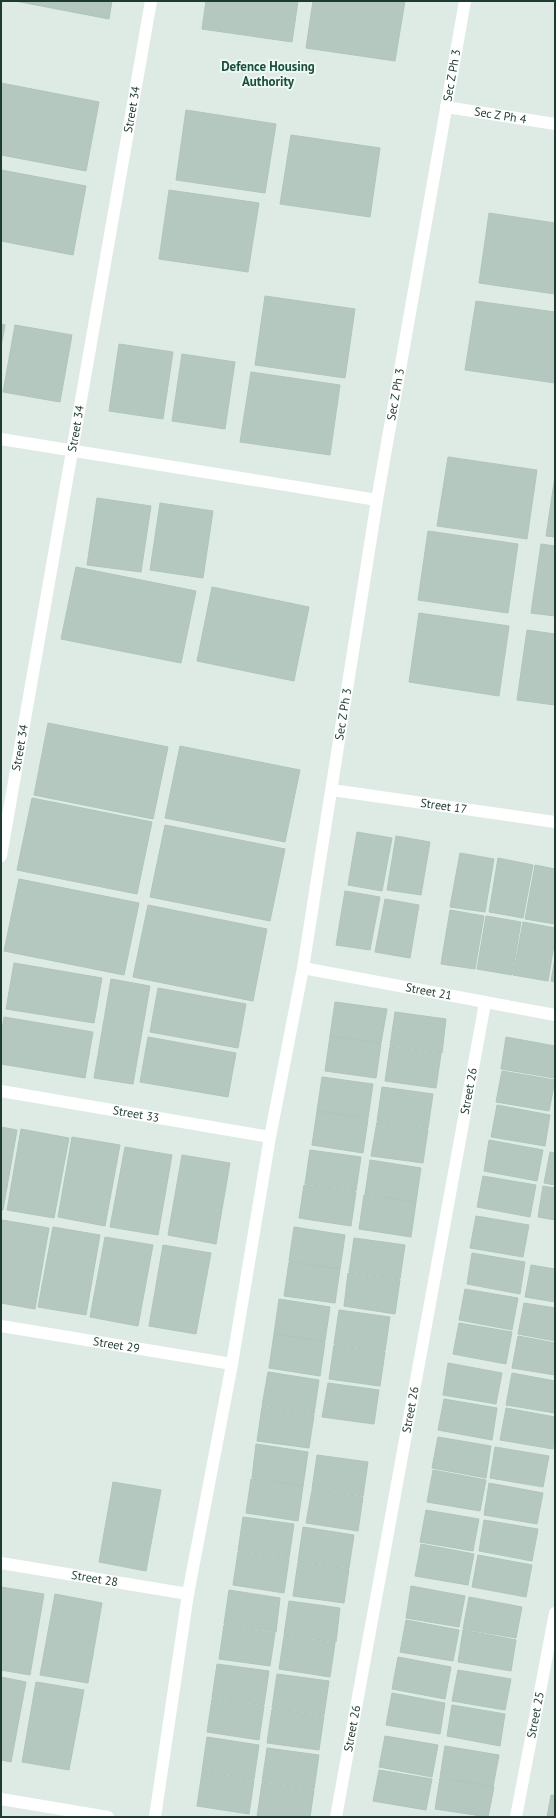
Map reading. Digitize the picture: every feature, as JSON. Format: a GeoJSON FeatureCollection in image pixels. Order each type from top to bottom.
{"type":"FeatureCollection","features":[{"type":"Feature","properties":{"kind":"street","name":"Street 34"},"geometry":{"type":"LineString","coordinates":[[1,856],[151,1]]}},
{"type":"Feature","properties":{"kind":"street","name":"Sec Z Ph 3"},"geometry":{"type":"LineString","coordinates":[[155,1817],[188,1594],[232,1364],[270,1137],[303,968],[377,500],[465,1]]}},
{"type":"Feature","properties":{"kind":"street","name":"Sec Z Ph 4"},"geometry":{"type":"LineString","coordinates":[[446,107],[555,124]]}},
{"type":"Feature","properties":{"kind":"street"},"geometry":{"type":"LineString","coordinates":[[1,439],[377,500]]}},
{"type":"Feature","properties":{"kind":"street","name":"Street 17"},"geometry":{"type":"LineString","coordinates":[[332,790],[555,822]]}},
{"type":"Feature","properties":{"kind":"street","name":"Street 21"},"geometry":{"type":"LineString","coordinates":[[303,968],[484,1003],[555,1015]]}},
{"type":"Feature","properties":{"kind":"street","name":"Street 26"},"geometry":{"type":"LineString","coordinates":[[336,1817],[484,1003]]}},
{"type":"Feature","properties":{"kind":"street","name":"Street 33"},"geometry":{"type":"LineString","coordinates":[[1,1091],[270,1137]]}},
{"type":"Feature","properties":{"kind":"street","name":"Street 29"},"geometry":{"type":"LineString","coordinates":[[1,1326],[232,1364]]}},
{"type":"Feature","properties":{"kind":"street","name":"Street 28"},"geometry":{"type":"LineString","coordinates":[[1,1563],[188,1594]]}},
{"type":"Feature","properties":{"kind":"street","name":"Street 25"},"geometry":{"type":"LineString","coordinates":[[516,1817],[555,1613]]}},
{"type":"Feature","properties":{"kind":"street"},"geometry":{"type":"LineString","coordinates":[[1,1799],[108,1817]]}},
{"type":"Feature","properties":{"kind":"building"},"geometry":{"type":"Polygon","coordinates":[[[15,1],[112,1],[109,19],[15,1]]]}},
{"type":"Feature","properties":{"kind":"building"},"geometry":{"type":"Polygon","coordinates":[[[206,1],[298,1],[292,42],[202,29],[206,1]]]}},
{"type":"Feature","properties":{"kind":"building"},"geometry":{"type":"Polygon","coordinates":[[[313,1],[405,1],[395,61],[306,48],[313,1]]]}},
{"type":"Feature","properties":{"kind":"building"},"geometry":{"type":"Polygon","coordinates":[[[1,83],[99,102],[86,171],[1,155],[1,83]]]}},
{"type":"Feature","properties":{"kind":"building"},"geometry":{"type":"Polygon","coordinates":[[[186,110],[276,124],[265,193],[176,180],[186,110]]]}},
{"type":"Feature","properties":{"kind":"building"},"geometry":{"type":"Polygon","coordinates":[[[291,135],[380,148],[370,217],[280,204],[291,135]]]}},
{"type":"Feature","properties":{"kind":"building"},"geometry":{"type":"Polygon","coordinates":[[[1,170],[86,186],[73,255],[1,241],[1,170]]]}},
{"type":"Feature","properties":{"kind":"building"},"geometry":{"type":"Polygon","coordinates":[[[169,190],[259,203],[248,272],[159,259],[169,190]]]}},
{"type":"Feature","properties":{"kind":"building"},"geometry":{"type":"Polygon","coordinates":[[[489,213],[555,223],[555,294],[479,283],[489,213]]]}},
{"type":"Feature","properties":{"kind":"building"},"geometry":{"type":"Polygon","coordinates":[[[265,296],[355,309],[345,378],[255,365],[265,296]]]}},
{"type":"Feature","properties":{"kind":"building"},"geometry":{"type":"Polygon","coordinates":[[[476,301],[555,312],[555,383],[465,370],[476,301]]]}},
{"type":"Feature","properties":{"kind":"building"},"geometry":{"type":"Polygon","coordinates":[[[1,324],[5,325],[1,347],[1,324]]]}},
{"type":"Feature","properties":{"kind":"building"},"geometry":{"type":"Polygon","coordinates":[[[15,325],[72,335],[60,402],[3,392],[15,325]]]}},
{"type":"Feature","properties":{"kind":"building"},"geometry":{"type":"Polygon","coordinates":[[[119,344],[173,352],[163,419],[109,411],[119,344]]]}},
{"type":"Feature","properties":{"kind":"building"},"geometry":{"type":"Polygon","coordinates":[[[182,354],[235,362],[225,429],[172,421],[182,354]]]}},
{"type":"Feature","properties":{"kind":"building"},"geometry":{"type":"Polygon","coordinates":[[[251,372],[340,385],[330,455],[240,442],[251,372]]]}},
{"type":"Feature","properties":{"kind":"building"},"geometry":{"type":"Polygon","coordinates":[[[448,457],[537,470],[527,539],[437,526],[448,457]]]}},
{"type":"Feature","properties":{"kind":"building"},"geometry":{"type":"Polygon","coordinates":[[[555,476],[555,537],[546,536],[555,476]]]}},
{"type":"Feature","properties":{"kind":"building"},"geometry":{"type":"Polygon","coordinates":[[[97,498],[151,506],[141,572],[87,565],[97,498]]]}},
{"type":"Feature","properties":{"kind":"building"},"geometry":{"type":"Polygon","coordinates":[[[160,503],[213,511],[203,578],[150,570],[160,503]]]}},
{"type":"Feature","properties":{"kind":"building"},"geometry":{"type":"Polygon","coordinates":[[[428,531],[518,544],[508,613],[418,600],[428,531]]]}},
{"type":"Feature","properties":{"kind":"building"},"geometry":{"type":"Polygon","coordinates":[[[541,544],[555,546],[555,616],[531,613],[541,544]]]}},
{"type":"Feature","properties":{"kind":"building"},"geometry":{"type":"Polygon","coordinates":[[[76,567],[196,591],[181,663],[61,639],[76,567]]]}},
{"type":"Feature","properties":{"kind":"building"},"geometry":{"type":"Polygon","coordinates":[[[212,587],[309,607],[294,681],[197,661],[212,587]]]}},
{"type":"Feature","properties":{"kind":"building"},"geometry":{"type":"Polygon","coordinates":[[[419,613],[509,626],[499,696],[409,682],[419,613]]]}},
{"type":"Feature","properties":{"kind":"building"},"geometry":{"type":"Polygon","coordinates":[[[527,630],[555,634],[555,705],[517,700],[527,630]]]}},
{"type":"Feature","properties":{"kind":"building"},"geometry":{"type":"Polygon","coordinates":[[[48,723],[168,747],[153,819],[34,795],[48,723]]]}},
{"type":"Feature","properties":{"kind":"building"},"geometry":{"type":"Polygon","coordinates":[[[180,746],[300,770],[285,842],[165,818],[180,746]]]}},
{"type":"Feature","properties":{"kind":"building"},"geometry":{"type":"Polygon","coordinates":[[[32,798],[152,822],[137,894],[17,870],[32,798]]]}},
{"type":"Feature","properties":{"kind":"building"},"geometry":{"type":"Polygon","coordinates":[[[165,825],[285,849],[270,921],[150,897],[165,825]]]}},
{"type":"Feature","properties":{"kind":"building"},"geometry":{"type":"Polygon","coordinates":[[[357,832],[392,838],[382,891],[348,885],[357,832]]]}},
{"type":"Feature","properties":{"kind":"building"},"geometry":{"type":"Polygon","coordinates":[[[396,836],[430,842],[421,895],[387,890],[396,836]]]}},
{"type":"Feature","properties":{"kind":"building"},"geometry":{"type":"Polygon","coordinates":[[[460,853],[494,859],[485,912],[450,907],[460,853]]]}},
{"type":"Feature","properties":{"kind":"building"},"geometry":{"type":"Polygon","coordinates":[[[498,858],[533,865],[523,918],[489,912],[498,858]]]}},
{"type":"Feature","properties":{"kind":"building"},"geometry":{"type":"Polygon","coordinates":[[[535,865],[555,869],[555,924],[525,919],[535,865]]]}},
{"type":"Feature","properties":{"kind":"building"},"geometry":{"type":"Polygon","coordinates":[[[19,879],[139,903],[124,975],[4,951],[19,879]]]}},
{"type":"Feature","properties":{"kind":"building"},"geometry":{"type":"Polygon","coordinates":[[[345,891],[380,897],[370,950],[336,945],[345,891]]]}},
{"type":"Feature","properties":{"kind":"building"},"geometry":{"type":"Polygon","coordinates":[[[385,899],[419,905],[410,958],[375,952],[385,899]]]}},
{"type":"Feature","properties":{"kind":"building"},"geometry":{"type":"Polygon","coordinates":[[[148,905],[267,929],[253,1001],[133,977],[148,905]]]}},
{"type":"Feature","properties":{"kind":"building"},"geometry":{"type":"Polygon","coordinates":[[[450,910],[484,916],[475,969],[441,964],[450,910]]]}},
{"type":"Feature","properties":{"kind":"building"},"geometry":{"type":"Polygon","coordinates":[[[486,916],[521,922],[512,975],[477,969],[486,916]]]}},
{"type":"Feature","properties":{"kind":"building"},"geometry":{"type":"Polygon","coordinates":[[[523,922],[555,928],[555,939],[548,981],[513,975],[523,922]]]}},
{"type":"Feature","properties":{"kind":"building"},"geometry":{"type":"Polygon","coordinates":[[[555,958],[555,982],[551,981],[555,958]]]}},
{"type":"Feature","properties":{"kind":"building"},"geometry":{"type":"Polygon","coordinates":[[[14,963],[102,978],[94,1023],[6,1009],[14,963]]]}},
{"type":"Feature","properties":{"kind":"building"},"geometry":{"type":"Polygon","coordinates":[[[111,979],[150,986],[133,1084],[94,1078],[111,979]]]}},
{"type":"Feature","properties":{"kind":"building"},"geometry":{"type":"Polygon","coordinates":[[[158,988],[246,1004],[238,1048],[150,1032],[158,988]]]}},
{"type":"Feature","properties":{"kind":"building"},"geometry":{"type":"Polygon","coordinates":[[[335,1002],[387,1009],[381,1043],[330,1036],[335,1002]]]}},
{"type":"Feature","properties":{"kind":"building"},"geometry":{"type":"Polygon","coordinates":[[[395,1012],[446,1019],[442,1053],[390,1046],[395,1012]]]}},
{"type":"Feature","properties":{"kind":"building"},"geometry":{"type":"Polygon","coordinates":[[[4,1017],[93,1032],[85,1078],[1,1064],[1,1037],[4,1017]]]}},
{"type":"Feature","properties":{"kind":"building"},"geometry":{"type":"Polygon","coordinates":[[[330,1036],[381,1044],[376,1078],[325,1071],[330,1036]]]}},
{"type":"Feature","properties":{"kind":"building"},"geometry":{"type":"Polygon","coordinates":[[[148,1037],[236,1053],[228,1097],[140,1082],[148,1037]]]}},
{"type":"Feature","properties":{"kind":"building"},"geometry":{"type":"Polygon","coordinates":[[[506,1037],[555,1046],[554,1078],[501,1069],[506,1037]]]}},
{"type":"Feature","properties":{"kind":"building"},"geometry":{"type":"Polygon","coordinates":[[[390,1047],[441,1054],[436,1088],[385,1081],[390,1047]]]}},
{"type":"Feature","properties":{"kind":"building"},"geometry":{"type":"Polygon","coordinates":[[[502,1071],[555,1080],[549,1111],[496,1102],[502,1071]]]}},
{"type":"Feature","properties":{"kind":"building"},"geometry":{"type":"Polygon","coordinates":[[[322,1077],[373,1084],[368,1118],[317,1111],[322,1077]]]}},
{"type":"Feature","properties":{"kind":"building"},"geometry":{"type":"Polygon","coordinates":[[[382,1087],[433,1094],[428,1128],[377,1121],[382,1087]]]}},
{"type":"Feature","properties":{"kind":"building"},"geometry":{"type":"Polygon","coordinates":[[[497,1105],[550,1115],[545,1146],[491,1137],[497,1105]]]}},
{"type":"Feature","properties":{"kind":"building"},"geometry":{"type":"Polygon","coordinates":[[[317,1111],[368,1119],[363,1153],[312,1145],[317,1111]]]}},
{"type":"Feature","properties":{"kind":"building"},"geometry":{"type":"Polygon","coordinates":[[[377,1122],[428,1129],[423,1163],[371,1156],[377,1122]]]}},
{"type":"Feature","properties":{"kind":"building"},"geometry":{"type":"Polygon","coordinates":[[[1,1127],[17,1130],[3,1210],[1,1210],[1,1127]]]}},
{"type":"Feature","properties":{"kind":"building"},"geometry":{"type":"Polygon","coordinates":[[[21,1129],[69,1138],[54,1218],[7,1210],[21,1129]]]}},
{"type":"Feature","properties":{"kind":"building"},"geometry":{"type":"Polygon","coordinates":[[[72,1137],[120,1145],[105,1226],[58,1217],[72,1137]]]}},
{"type":"Feature","properties":{"kind":"building"},"geometry":{"type":"Polygon","coordinates":[[[489,1140],[543,1150],[537,1181],[484,1171],[489,1140]]]}},
{"type":"Feature","properties":{"kind":"building"},"geometry":{"type":"Polygon","coordinates":[[[125,1147],[172,1155],[158,1235],[110,1227],[125,1147]]]}},
{"type":"Feature","properties":{"kind":"building"},"geometry":{"type":"Polygon","coordinates":[[[310,1150],[361,1157],[356,1191],[305,1184],[310,1150]]]}},
{"type":"Feature","properties":{"kind":"building"},"geometry":{"type":"Polygon","coordinates":[[[550,1152],[555,1153],[555,1185],[544,1183],[550,1152]]]}},
{"type":"Feature","properties":{"kind":"building"},"geometry":{"type":"Polygon","coordinates":[[[182,1155],[230,1163],[216,1244],[168,1235],[182,1155]]]}},
{"type":"Feature","properties":{"kind":"building"},"geometry":{"type":"Polygon","coordinates":[[[370,1160],[421,1168],[416,1202],[365,1194],[370,1160]]]}},
{"type":"Feature","properties":{"kind":"building"},"geometry":{"type":"Polygon","coordinates":[[[483,1176],[536,1185],[530,1217],[477,1207],[483,1176]]]}},
{"type":"Feature","properties":{"kind":"building"},"geometry":{"type":"Polygon","coordinates":[[[304,1185],[356,1192],[351,1226],[299,1218],[304,1185]]]}},
{"type":"Feature","properties":{"kind":"building"},"geometry":{"type":"Polygon","coordinates":[[[543,1186],[555,1188],[555,1220],[538,1217],[543,1186]]]}},
{"type":"Feature","properties":{"kind":"building"},"geometry":{"type":"Polygon","coordinates":[[[364,1195],[416,1202],[411,1237],[359,1229],[364,1195]]]}},
{"type":"Feature","properties":{"kind":"building"},"geometry":{"type":"Polygon","coordinates":[[[476,1216],[529,1225],[523,1257],[470,1248],[476,1216]]]}},
{"type":"Feature","properties":{"kind":"building"},"geometry":{"type":"Polygon","coordinates":[[[2,1220],[49,1228],[35,1309],[1,1303],[2,1220]]]}},
{"type":"Feature","properties":{"kind":"building"},"geometry":{"type":"Polygon","coordinates":[[[53,1227],[100,1235],[86,1315],[38,1307],[53,1227]]]}},
{"type":"Feature","properties":{"kind":"building"},"geometry":{"type":"Polygon","coordinates":[[[294,1227],[345,1235],[340,1269],[289,1261],[294,1227]]]}},
{"type":"Feature","properties":{"kind":"building"},"geometry":{"type":"Polygon","coordinates":[[[105,1237],[153,1245],[138,1326],[90,1317],[105,1237]]]}},
{"type":"Feature","properties":{"kind":"building"},"geometry":{"type":"Polygon","coordinates":[[[354,1238],[405,1245],[400,1279],[349,1272],[354,1238]]]}},
{"type":"Feature","properties":{"kind":"building"},"geometry":{"type":"Polygon","coordinates":[[[163,1245],[211,1253],[196,1334],[149,1326],[163,1245]]]}},
{"type":"Feature","properties":{"kind":"building"},"geometry":{"type":"Polygon","coordinates":[[[472,1253],[525,1262],[520,1294],[467,1284],[472,1253]]]}},
{"type":"Feature","properties":{"kind":"building"},"geometry":{"type":"Polygon","coordinates":[[[289,1262],[340,1269],[335,1303],[284,1296],[289,1262]]]}},
{"type":"Feature","properties":{"kind":"building"},"geometry":{"type":"Polygon","coordinates":[[[531,1265],[555,1269],[555,1302],[525,1297],[531,1265]]]}},
{"type":"Feature","properties":{"kind":"building"},"geometry":{"type":"Polygon","coordinates":[[[348,1273],[400,1280],[395,1314],[344,1306],[348,1273]]]}},
{"type":"Feature","properties":{"kind":"building"},"geometry":{"type":"Polygon","coordinates":[[[465,1289],[518,1298],[512,1330],[459,1320],[465,1289]]]}},
{"type":"Feature","properties":{"kind":"building"},"geometry":{"type":"Polygon","coordinates":[[[279,1299],[330,1307],[325,1341],[274,1334],[279,1299]]]}},
{"type":"Feature","properties":{"kind":"building"},"geometry":{"type":"Polygon","coordinates":[[[524,1303],[555,1308],[555,1341],[518,1334],[524,1303]]]}},
{"type":"Feature","properties":{"kind":"building"},"geometry":{"type":"Polygon","coordinates":[[[339,1310],[390,1317],[385,1351],[334,1344],[339,1310]]]}},
{"type":"Feature","properties":{"kind":"building"},"geometry":{"type":"Polygon","coordinates":[[[459,1323],[512,1332],[506,1364],[453,1354],[459,1323]]]}},
{"type":"Feature","properties":{"kind":"building"},"geometry":{"type":"Polygon","coordinates":[[[274,1334],[325,1342],[320,1376],[269,1368],[274,1334]]]}},
{"type":"Feature","properties":{"kind":"building"},"geometry":{"type":"Polygon","coordinates":[[[518,1336],[555,1343],[555,1375],[512,1368],[518,1336]]]}},
{"type":"Feature","properties":{"kind":"building"},"geometry":{"type":"Polygon","coordinates":[[[334,1345],[385,1352],[380,1386],[329,1379],[334,1345]]]}},
{"type":"Feature","properties":{"kind":"building"},"geometry":{"type":"Polygon","coordinates":[[[448,1363],[502,1373],[496,1404],[443,1395],[448,1363]]]}},
{"type":"Feature","properties":{"kind":"building"},"geometry":{"type":"Polygon","coordinates":[[[268,1372],[319,1380],[314,1414],[262,1406],[268,1372]]]}},
{"type":"Feature","properties":{"kind":"building"},"geometry":{"type":"Polygon","coordinates":[[[512,1373],[555,1381],[555,1413],[506,1405],[512,1373]]]}},
{"type":"Feature","properties":{"kind":"building"},"geometry":{"type":"Polygon","coordinates":[[[328,1383],[379,1390],[374,1424],[322,1417],[328,1383]]]}},
{"type":"Feature","properties":{"kind":"building"},"geometry":{"type":"Polygon","coordinates":[[[444,1399],[497,1408],[492,1440],[438,1430],[444,1399]]]}},
{"type":"Feature","properties":{"kind":"building"},"geometry":{"type":"Polygon","coordinates":[[[262,1407],[314,1415],[309,1448],[257,1441],[262,1407]]]}},
{"type":"Feature","properties":{"kind":"building"},"geometry":{"type":"Polygon","coordinates":[[[506,1408],[555,1417],[553,1449],[500,1440],[506,1408]]]}},
{"type":"Feature","properties":{"kind":"building"},"geometry":{"type":"Polygon","coordinates":[[[438,1437],[491,1446],[486,1478],[432,1468],[438,1437]]]}},
{"type":"Feature","properties":{"kind":"building"},"geometry":{"type":"Polygon","coordinates":[[[256,1444],[308,1452],[303,1486],[252,1478],[256,1444]]]}},
{"type":"Feature","properties":{"kind":"building"},"geometry":{"type":"Polygon","coordinates":[[[495,1447],[549,1456],[543,1487],[490,1478],[495,1447]]]}},
{"type":"Feature","properties":{"kind":"building"},"geometry":{"type":"Polygon","coordinates":[[[317,1455],[368,1462],[363,1496],[312,1489],[317,1455]]]}},
{"type":"Feature","properties":{"kind":"building"},"geometry":{"type":"Polygon","coordinates":[[[433,1470],[486,1480],[480,1511],[427,1502],[433,1470]]]}},
{"type":"Feature","properties":{"kind":"building"},"geometry":{"type":"Polygon","coordinates":[[[251,1479],[303,1486],[298,1521],[246,1513],[251,1479]]]}},
{"type":"Feature","properties":{"kind":"building"},"geometry":{"type":"Polygon","coordinates":[[[113,1482],[161,1490],[146,1571],[99,1562],[113,1482]]]}},
{"type":"Feature","properties":{"kind":"building"},"geometry":{"type":"Polygon","coordinates":[[[489,1483],[543,1493],[537,1524],[484,1515],[489,1483]]]}},
{"type":"Feature","properties":{"kind":"building"},"geometry":{"type":"Polygon","coordinates":[[[312,1490],[363,1497],[358,1531],[306,1523],[312,1490]]]}},
{"type":"Feature","properties":{"kind":"building"},"geometry":{"type":"Polygon","coordinates":[[[426,1510],[479,1519],[473,1551],[420,1542],[426,1510]]]}},
{"type":"Feature","properties":{"kind":"building"},"geometry":{"type":"Polygon","coordinates":[[[243,1517],[294,1524],[289,1558],[238,1551],[243,1517]]]}},
{"type":"Feature","properties":{"kind":"building"},"geometry":{"type":"Polygon","coordinates":[[[484,1520],[538,1529],[532,1561],[479,1551],[484,1520]]]}},
{"type":"Feature","properties":{"kind":"building"},"geometry":{"type":"Polygon","coordinates":[[[303,1527],[354,1535],[349,1568],[298,1561],[303,1527]]]}},
{"type":"Feature","properties":{"kind":"building"},"geometry":{"type":"Polygon","coordinates":[[[421,1544],[474,1554],[468,1585],[415,1576],[421,1544]]]}},
{"type":"Feature","properties":{"kind":"building"},"geometry":{"type":"Polygon","coordinates":[[[238,1552],[289,1559],[284,1593],[233,1585],[238,1552]]]}},
{"type":"Feature","properties":{"kind":"building"},"geometry":{"type":"Polygon","coordinates":[[[478,1555],[532,1565],[526,1597],[472,1587],[478,1555]]]}},
{"type":"Feature","properties":{"kind":"building"},"geometry":{"type":"Polygon","coordinates":[[[298,1562],[349,1569],[344,1603],[293,1596],[298,1562]]]}},
{"type":"Feature","properties":{"kind":"building"},"geometry":{"type":"Polygon","coordinates":[[[411,1586],[465,1596],[459,1627],[406,1618],[411,1586]]]}},
{"type":"Feature","properties":{"kind":"building"},"geometry":{"type":"Polygon","coordinates":[[[1,1587],[44,1594],[30,1675],[1,1670],[1,1587]]]}},
{"type":"Feature","properties":{"kind":"building"},"geometry":{"type":"Polygon","coordinates":[[[229,1590],[280,1598],[276,1632],[224,1624],[229,1590]]]}},
{"type":"Feature","properties":{"kind":"building"},"geometry":{"type":"Polygon","coordinates":[[[55,1594],[102,1603],[88,1683],[40,1675],[55,1594]]]}},
{"type":"Feature","properties":{"kind":"building"},"geometry":{"type":"Polygon","coordinates":[[[469,1597],[522,1607],[516,1638],[463,1629],[469,1597]]]}},
{"type":"Feature","properties":{"kind":"building"},"geometry":{"type":"Polygon","coordinates":[[[289,1601],[340,1608],[336,1642],[284,1635],[289,1601]]]}},
{"type":"Feature","properties":{"kind":"building"},"geometry":{"type":"Polygon","coordinates":[[[406,1620],[459,1630],[453,1661],[400,1652],[406,1620]]]}},
{"type":"Feature","properties":{"kind":"building"},"geometry":{"type":"Polygon","coordinates":[[[224,1625],[275,1633],[270,1666],[219,1659],[224,1625]]]}},
{"type":"Feature","properties":{"kind":"building"},"geometry":{"type":"Polygon","coordinates":[[[463,1630],[516,1640],[511,1671],[458,1662],[463,1630]]]}},
{"type":"Feature","properties":{"kind":"building"},"geometry":{"type":"Polygon","coordinates":[[[284,1636],[335,1643],[330,1677],[279,1669],[284,1636]]]}},
{"type":"Feature","properties":{"kind":"building"},"geometry":{"type":"Polygon","coordinates":[[[398,1657],[451,1667],[445,1699],[392,1689],[398,1657]]]}},
{"type":"Feature","properties":{"kind":"building"},"geometry":{"type":"Polygon","coordinates":[[[217,1664],[269,1671],[264,1705],[212,1698],[217,1664]]]}},
{"type":"Feature","properties":{"kind":"building"},"geometry":{"type":"Polygon","coordinates":[[[458,1670],[511,1679],[505,1710],[452,1701],[458,1670]]]}},
{"type":"Feature","properties":{"kind":"building"},"geometry":{"type":"Polygon","coordinates":[[[277,1674],[329,1681],[324,1715],[272,1708],[277,1674]]]}},
{"type":"Feature","properties":{"kind":"building"},"geometry":{"type":"Polygon","coordinates":[[[1,1677],[26,1682],[11,1762],[1,1760],[1,1677]]]}},
{"type":"Feature","properties":{"kind":"building"},"geometry":{"type":"Polygon","coordinates":[[[36,1682],[84,1690],[69,1770],[22,1762],[36,1682]]]}},
{"type":"Feature","properties":{"kind":"building"},"geometry":{"type":"Polygon","coordinates":[[[392,1693],[445,1703],[440,1734],[386,1725],[392,1693]]]}},
{"type":"Feature","properties":{"kind":"building"},"geometry":{"type":"Polygon","coordinates":[[[212,1699],[264,1706],[259,1740],[207,1732],[212,1699]]]}},
{"type":"Feature","properties":{"kind":"building"},"geometry":{"type":"Polygon","coordinates":[[[452,1705],[505,1714],[500,1746],[447,1736],[452,1705]]]}},
{"type":"Feature","properties":{"kind":"building"},"geometry":{"type":"Polygon","coordinates":[[[272,1709],[324,1716],[319,1750],[267,1743],[272,1709]]]}},
{"type":"Feature","properties":{"kind":"building"},"geometry":{"type":"Polygon","coordinates":[[[385,1736],[438,1745],[432,1777],[379,1767],[385,1736]]]}},
{"type":"Feature","properties":{"kind":"building"},"geometry":{"type":"Polygon","coordinates":[[[207,1737],[259,1745],[254,1779],[202,1771],[207,1737]]]}},
{"type":"Feature","properties":{"kind":"building"},"geometry":{"type":"Polygon","coordinates":[[[445,1746],[499,1755],[493,1787],[440,1777],[445,1746]]]}},
{"type":"Feature","properties":{"kind":"building"},"geometry":{"type":"Polygon","coordinates":[[[267,1748],[319,1755],[314,1789],[262,1782],[267,1748]]]}},
{"type":"Feature","properties":{"kind":"building"},"geometry":{"type":"Polygon","coordinates":[[[379,1770],[432,1779],[426,1810],[373,1801],[379,1770]]]}},
{"type":"Feature","properties":{"kind":"building"},"geometry":{"type":"Polygon","coordinates":[[[202,1772],[254,1780],[249,1814],[197,1806],[202,1772]]]}},
{"type":"Feature","properties":{"kind":"building"},"geometry":{"type":"Polygon","coordinates":[[[440,1778],[494,1787],[488,1817],[435,1809],[440,1778]]]}},
{"type":"Feature","properties":{"kind":"building"},"geometry":{"type":"Polygon","coordinates":[[[262,1783],[314,1790],[310,1817],[257,1817],[262,1783]]]}},
{"type":"Feature","properties":{"kind":"building"},"geometry":{"type":"Polygon","coordinates":[[[551,1795],[555,1795],[555,1817],[547,1817],[551,1795]]]}},
{"type":"Feature","properties":{"kind":"district","name":"Defence Housing Authority"},"geometry":{"type":"Point","coordinates":[268,74]}}]}
